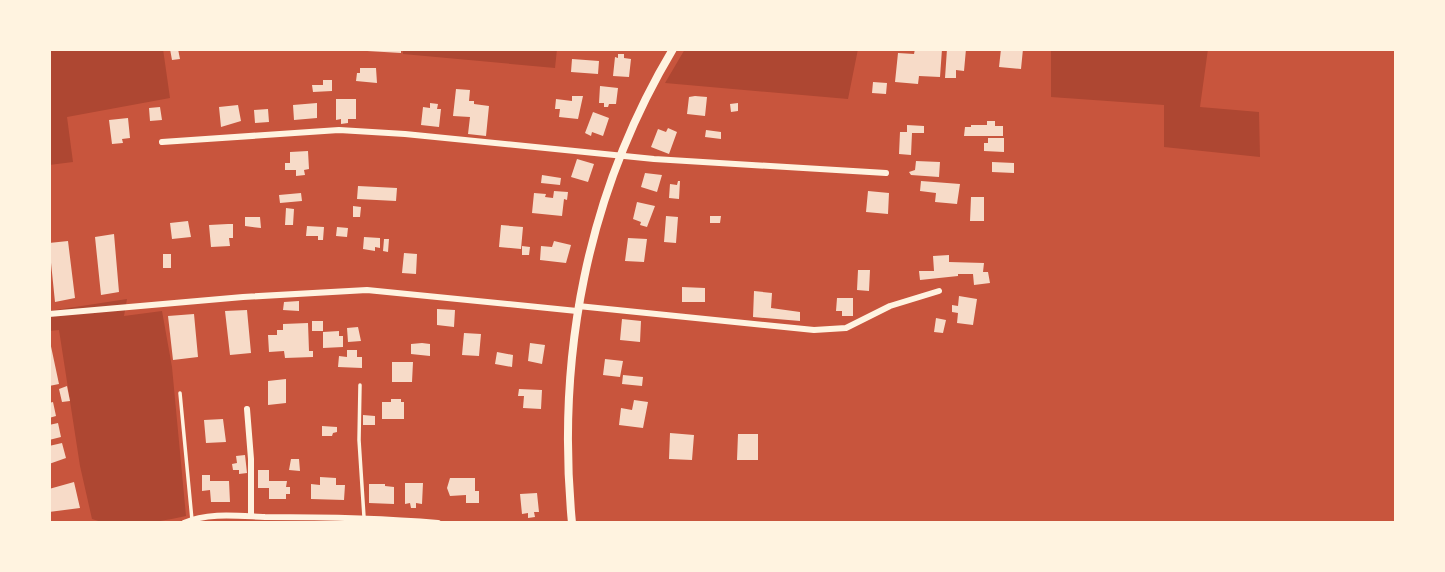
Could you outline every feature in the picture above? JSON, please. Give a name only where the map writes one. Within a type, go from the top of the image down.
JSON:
[{"type":"street","points":[[572,523],[567,438],[577,308],[591,243],[620,155],[651,86],[673,49]]},
{"type":"street","points":[[162,142],[339,130],[405,134],[576,153],[886,173]]},
{"type":"street","points":[[49,314],[243,297],[368,290],[814,330],[846,328],[890,306],[939,290]]},
{"type":"street","points":[[247,409],[251,459],[251,516]]},
{"type":"street","points":[[184,523],[192,520],[251,516],[438,523]]},
{"type":"lane","points":[[360,385],[359,440],[369,519]]},
{"type":"lane","points":[[180,393],[192,520]]},
{"type":"shaded area","points":[[49,49],[163,49],[170,98],[67,117],[73,162],[49,165]]},
{"type":"shaded area","points":[[403,49],[557,49],[555,68],[403,54]]},
{"type":"shaded area","points":[[685,49],[858,49],[848,99],[665,83]]},
{"type":"shaded area","points":[[1051,49],[1208,49],[1200,107],[1259,112],[1260,157],[1164,147],[1164,105],[1051,97]]},
{"type":"shaded area","points":[[127,299],[124,316],[162,311],[172,367],[186,516],[115,524],[92,519],[80,466],[59,330],[49,331],[49,311]]},
{"type":"building","points":[[170,49],[178,49],[180,59],[172,60]]},
{"type":"building","points":[[401,49],[401,53],[367,51]]},
{"type":"building","points":[[915,49],[942,49],[940,77],[919,76],[918,84],[895,82],[898,53],[914,54]]},
{"type":"building","points":[[947,49],[966,49],[964,71],[956,70],[956,78],[945,78]]},
{"type":"building","points":[[1001,49],[1023,49],[1021,69],[999,67]]},
{"type":"building","points":[[618,54],[624,54],[624,58],[631,59],[629,77],[613,76],[615,57],[618,58]]},
{"type":"building","points":[[572,59],[599,61],[598,74],[571,72]]},
{"type":"building","points":[[360,68],[376,68],[377,83],[356,81]]},
{"type":"building","points":[[323,80],[332,80],[332,91],[313,92],[312,85],[323,85]]},
{"type":"building","points":[[873,82],[887,83],[886,94],[872,93]]},
{"type":"building","points":[[600,86],[618,88],[616,104],[604,107],[604,103],[599,103]]},
{"type":"building","points":[[456,89],[470,90],[469,101],[489,106],[486,136],[468,134],[470,117],[453,116]]},
{"type":"building","points":[[572,96],[583,96],[578,119],[559,117],[560,109],[555,109],[556,99],[572,101]]},
{"type":"building","points":[[689,97],[707,97],[705,116],[687,114]]},
{"type":"building","points":[[336,99],[356,99],[356,119],[348,119],[348,123],[341,124],[341,119],[336,120]]},
{"type":"building","points":[[317,103],[317,118],[294,120],[293,105]]},
{"type":"building","points":[[430,103],[438,104],[437,109],[441,109],[439,127],[421,125],[423,107],[430,108]]},
{"type":"building","points":[[738,103],[738,111],[731,112],[730,104]]},
{"type":"building","points":[[238,105],[241,121],[221,127],[219,107]]},
{"type":"building","points":[[160,107],[162,120],[150,121],[149,108]]},
{"type":"building","points":[[268,109],[269,122],[255,123],[254,110]]},
{"type":"building","points":[[593,112],[609,118],[603,136],[592,132],[591,136],[585,133]]},
{"type":"building","points":[[128,118],[130,138],[122,139],[123,143],[112,144],[109,120]]},
{"type":"building","points":[[987,121],[995,121],[995,126],[1003,126],[1003,136],[964,136],[965,127],[987,125]]},
{"type":"building","points":[[907,125],[924,126],[924,133],[912,133],[911,155],[899,154],[900,132],[907,132]]},
{"type":"building","points":[[668,128],[677,132],[669,154],[651,147],[658,129],[666,132]]},
{"type":"building","points":[[706,130],[721,132],[721,139],[705,137]]},
{"type":"building","points":[[988,138],[1004,138],[1004,152],[984,151],[984,143],[988,143]]},
{"type":"building","points":[[308,151],[309,169],[304,170],[305,175],[296,176],[296,170],[285,170],[285,163],[290,163],[290,152]]},
{"type":"building","points":[[577,159],[594,164],[588,182],[571,177]]},
{"type":"building","points":[[916,161],[940,162],[939,177],[911,175],[909,172],[915,170]]},
{"type":"building","points":[[992,162],[1014,163],[1014,173],[992,172]]},
{"type":"building","points":[[645,173],[662,175],[657,192],[641,187]]},
{"type":"building","points":[[542,175],[561,178],[560,185],[541,183]]},
{"type":"building","points":[[678,181],[679,199],[669,198],[670,184],[677,185]]},
{"type":"building","points":[[921,181],[960,184],[957,204],[935,202],[936,193],[920,191]]},
{"type":"building","points":[[358,186],[397,188],[396,201],[357,199]]},
{"type":"building","points":[[554,191],[568,192],[567,200],[564,199],[562,216],[532,213],[534,193],[553,198]]},
{"type":"building","points":[[868,191],[889,193],[888,214],[866,212]]},
{"type":"building","points":[[301,193],[302,201],[280,203],[279,195]]},
{"type":"building","points":[[971,197],[984,197],[984,221],[970,221]]},
{"type":"building","points":[[637,202],[655,206],[647,227],[633,219]]},
{"type":"building","points":[[353,206],[361,207],[360,217],[353,217]]},
{"type":"building","points":[[286,208],[294,209],[293,225],[285,225]]},
{"type":"building","points":[[666,216],[678,217],[676,243],[664,242]]},
{"type":"building","points":[[710,216],[721,216],[720,223],[710,223]]},
{"type":"building","points":[[245,217],[260,217],[261,228],[245,226]]},
{"type":"building","points":[[188,221],[191,237],[172,239],[170,223]]},
{"type":"building","points":[[233,224],[230,246],[211,247],[209,225]]},
{"type":"building","points":[[501,225],[523,227],[521,249],[499,247]]},
{"type":"building","points":[[307,226],[324,227],[323,240],[318,240],[318,236],[306,236]]},
{"type":"building","points":[[337,227],[348,228],[347,237],[336,236]]},
{"type":"building","points":[[114,234],[119,292],[101,295],[95,237]]},
{"type":"building","points":[[364,237],[380,238],[380,248],[375,247],[375,251],[363,249]]},
{"type":"building","points":[[628,238],[647,239],[644,262],[625,261]]},
{"type":"building","points":[[384,239],[389,239],[388,252],[383,251]]},
{"type":"building","points":[[68,241],[75,298],[55,302],[49,243]]},
{"type":"building","points":[[554,241],[571,245],[566,263],[540,260],[541,246],[552,247]]},
{"type":"building","points":[[522,246],[530,247],[529,255],[522,255]]},
{"type":"building","points":[[404,253],[417,254],[416,274],[402,273]]},
{"type":"building","points":[[163,254],[171,254],[171,268],[163,268]]},
{"type":"building","points":[[949,255],[949,262],[984,263],[983,272],[988,272],[990,283],[974,285],[973,274],[920,280],[919,271],[934,271],[933,256]]},
{"type":"building","points":[[858,270],[870,270],[869,291],[857,290]]},
{"type":"building","points":[[682,287],[705,288],[705,302],[682,302]]},
{"type":"building","points":[[754,291],[772,293],[771,308],[800,312],[800,321],[753,317]]},
{"type":"building","points":[[959,296],[977,299],[973,325],[957,323],[958,313],[952,312],[952,305],[958,306]]},
{"type":"building","points":[[837,298],[853,298],[853,316],[842,316],[842,311],[836,311]]},
{"type":"building","points":[[299,301],[299,311],[283,310],[284,302]]},
{"type":"building","points":[[437,309],[455,310],[454,327],[437,325]]},
{"type":"building","points":[[247,310],[251,353],[230,355],[225,311]]},
{"type":"building","points":[[194,314],[198,357],[173,360],[168,316]]},
{"type":"building","points":[[936,318],[946,320],[943,333],[934,332]]},
{"type":"building","points":[[622,319],[641,321],[640,342],[620,340]]},
{"type":"building","points":[[312,321],[323,321],[323,331],[312,331]]},
{"type":"building","points":[[308,323],[309,351],[313,351],[313,357],[285,358],[284,351],[269,352],[268,335],[277,335],[277,330],[283,330],[283,324]]},
{"type":"building","points":[[358,327],[361,341],[348,342],[347,328]]},
{"type":"building","points":[[339,331],[339,336],[343,336],[343,347],[323,348],[323,332]]},
{"type":"building","points":[[464,333],[481,334],[479,356],[462,355]]},
{"type":"building","points":[[49,337],[59,384],[49,386]]},
{"type":"building","points":[[530,343],[545,345],[542,364],[528,361]]},
{"type":"building","points":[[411,344],[430,344],[430,356],[411,354]]},
{"type":"building","points":[[347,350],[357,350],[357,357],[362,357],[362,368],[338,367],[339,356],[347,357]]},
{"type":"building","points":[[497,352],[513,355],[512,367],[495,364]]},
{"type":"building","points":[[605,359],[623,361],[620,377],[603,375]]},
{"type":"building","points":[[392,362],[413,362],[412,382],[392,382]]},
{"type":"building","points":[[623,375],[643,377],[642,386],[622,384]]},
{"type":"building","points":[[286,379],[286,403],[268,405],[268,381]]},
{"type":"building","points":[[67,386],[70,401],[62,402],[59,389]]},
{"type":"building","points":[[519,389],[542,390],[541,409],[523,408],[524,396],[518,396]]},
{"type":"building","points":[[391,399],[401,399],[401,402],[404,402],[404,419],[382,419],[382,402],[391,402]]},
{"type":"building","points":[[634,400],[648,402],[643,428],[619,425],[621,408],[632,410]]},
{"type":"building","points":[[53,402],[56,416],[49,418],[49,403]]},
{"type":"building","points":[[363,415],[375,416],[375,425],[363,425]]},
{"type":"building","points":[[223,419],[226,442],[206,443],[204,420]]},
{"type":"building","points":[[58,423],[61,437],[49,440],[49,425]]},
{"type":"building","points":[[322,426],[337,427],[337,432],[332,436],[322,436]]},
{"type":"building","points":[[670,433],[694,435],[692,460],[669,459]]},
{"type":"building","points":[[738,434],[758,434],[758,460],[737,460]]},
{"type":"building","points":[[62,443],[66,458],[49,464],[49,446]]},
{"type":"building","points":[[245,455],[247,473],[239,474],[239,470],[233,470],[232,464],[237,463],[236,456]]},
{"type":"building","points":[[291,459],[299,459],[300,471],[289,470]]},
{"type":"building","points":[[258,470],[269,470],[269,481],[287,481],[286,487],[290,487],[290,494],[286,494],[286,499],[269,499],[269,488],[258,488]]},
{"type":"building","points":[[202,475],[210,475],[210,481],[229,481],[230,502],[211,502],[210,490],[202,491]]},
{"type":"building","points":[[320,477],[336,478],[336,485],[345,485],[344,500],[311,499],[311,484],[320,485]]},
{"type":"building","points":[[450,478],[475,478],[479,503],[466,503],[466,495],[450,496],[447,488]]},
{"type":"building","points":[[74,482],[80,508],[49,512],[49,489]]},
{"type":"building","points":[[405,483],[423,483],[422,504],[416,503],[416,508],[411,508],[410,503],[405,504]]},
{"type":"building","points":[[369,484],[394,487],[394,504],[369,503]]},
{"type":"building","points":[[537,493],[539,512],[534,512],[535,517],[528,518],[528,513],[522,514],[520,494]]}]
